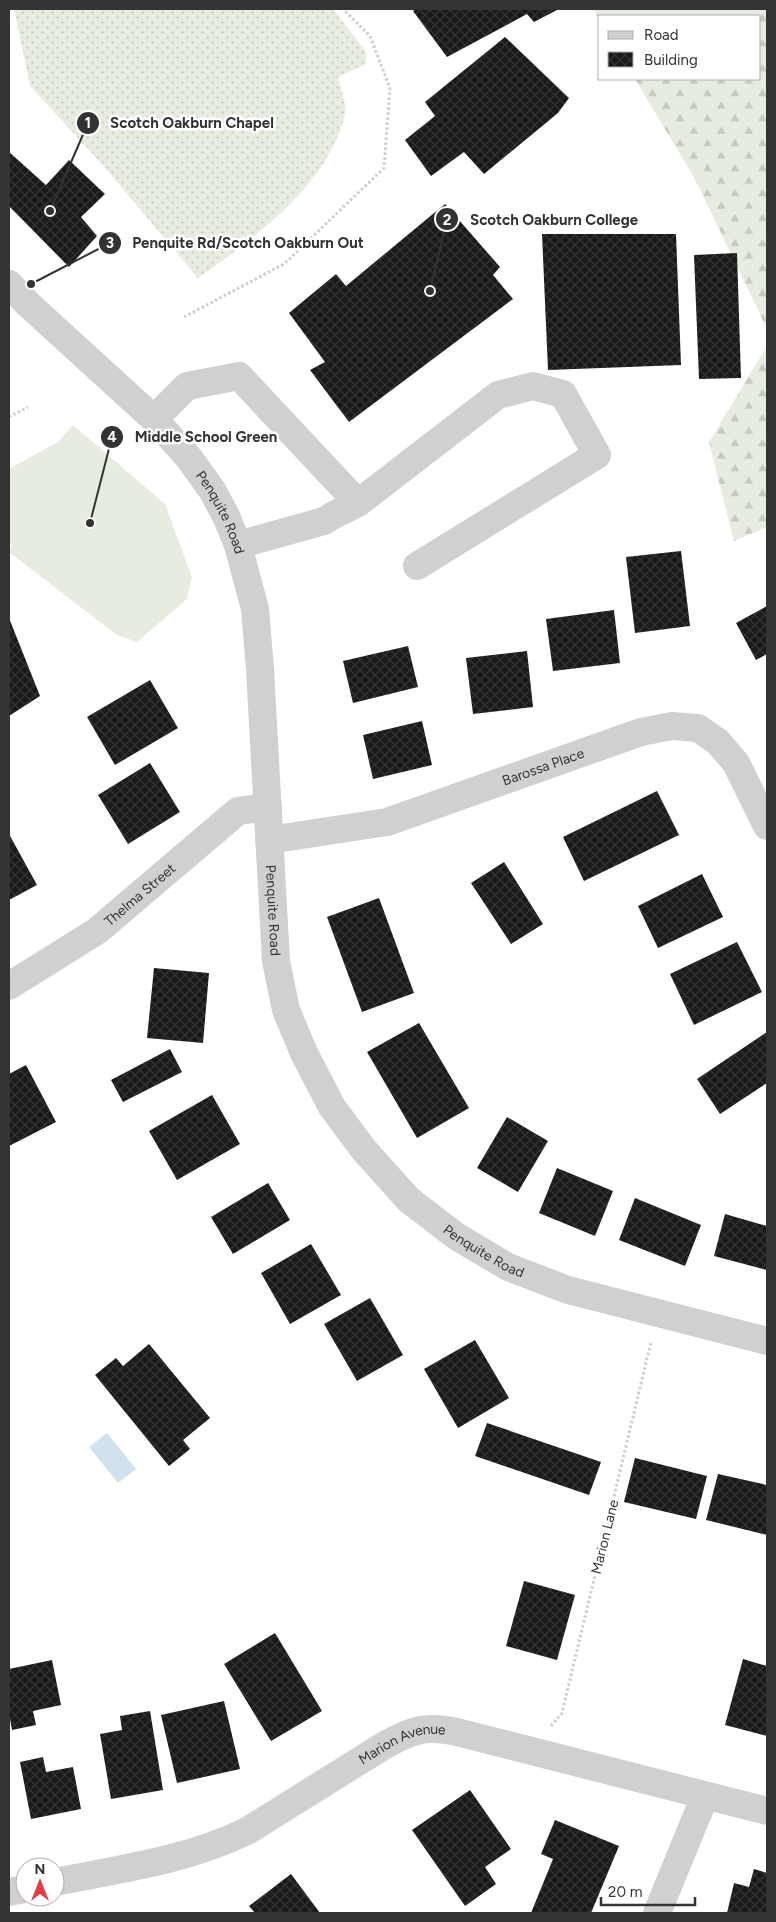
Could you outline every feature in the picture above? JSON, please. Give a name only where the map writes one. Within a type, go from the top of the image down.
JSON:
[{"type":"street","name":"Penquite Road","points":[[9,284],[29,305],[154,419],[189,458],[212,490],[226,516],[238,545],[254,609],[268,808],[276,961],[286,1010],[304,1053],[332,1107],[364,1150],[409,1200],[456,1236],[508,1267],[568,1290],[767,1341]]},
{"type":"street","points":[[154,419],[187,386],[239,376],[358,503]]},
{"type":"street","points":[[238,545],[324,522],[358,503],[498,395],[533,386],[563,394],[597,455],[417,566]]},
{"type":"street","name":"Barossa Place","points":[[270,840],[387,822],[641,732],[672,726],[698,728],[718,742],[736,763],[767,826]]},
{"type":"street","name":"Thelma Street","points":[[9,986],[97,931],[238,811],[268,808]]},
{"type":"street","name":"Marion Avenue","points":[[65,1880],[186,1854],[226,1842],[248,1831],[406,1733],[426,1728],[438,1728],[532,1750],[767,1811]]},
{"type":"street","points":[[657,1913],[705,1796]]},
{"type":"path","points":[[184,317],[284,264],[384,168],[390,88],[370,36],[344,9]]},
{"type":"path","points":[[9,417],[28,407]]},
{"type":"path","name":"Marion Lane","points":[[532,1750],[562,1713],[658,1314]]},
{"type":"green space","points":[[14,9],[333,9],[366,52],[366,64],[338,77],[345,114],[336,140],[323,164],[306,187],[265,228],[198,278],[101,163],[30,86]]},
{"type":"green space","points":[[593,9],[767,9],[767,329],[695,179],[636,80],[761,80],[761,15],[598,15],[598,18]]},
{"type":"green space","points":[[767,346],[767,527],[734,541],[709,442]]},
{"type":"green space","points":[[73,425],[165,504],[192,577],[187,599],[137,642],[117,635],[9,552],[12,546],[9,542],[9,469],[58,442]]},
{"type":"water","points":[[107,1433],[136,1469],[118,1483],[89,1447]]},
{"type":"building","points":[[416,9],[559,9],[534,22],[527,14],[447,57],[413,11]]},
{"type":"building","points":[[505,37],[569,98],[558,113],[484,174],[464,152],[431,176],[405,140],[435,116],[425,102]]},
{"type":"building","points":[[9,152],[46,185],[69,160],[105,194],[81,217],[97,236],[69,267],[9,206]]},
{"type":"building","points":[[445,204],[500,267],[493,275],[513,299],[349,422],[310,370],[325,362],[289,313],[336,274],[346,286]]},
{"type":"building","points":[[542,234],[676,234],[681,365],[548,370]]},
{"type":"building","points":[[737,253],[741,378],[699,379],[694,255]]},
{"type":"building","points":[[681,551],[690,626],[635,633],[626,557]]},
{"type":"building","points":[[767,606],[767,654],[756,660],[736,623]]},
{"type":"building","points":[[614,610],[620,663],[553,671],[546,619]]},
{"type":"building","points":[[9,618],[40,696],[9,716]]},
{"type":"building","points":[[408,646],[418,687],[353,703],[343,661]]},
{"type":"building","points":[[527,651],[533,707],[473,714],[466,658]]},
{"type":"building","points":[[150,680],[178,728],[115,765],[87,717]]},
{"type":"building","points":[[422,721],[432,765],[373,779],[363,735]]},
{"type":"building","points":[[150,763],[180,812],[128,844],[98,795]]},
{"type":"building","points":[[657,791],[679,835],[584,881],[563,837]]},
{"type":"building","points":[[9,834],[37,885],[9,900]]},
{"type":"building","points":[[504,862],[543,924],[511,944],[471,883]]},
{"type":"building","points":[[702,874],[723,917],[658,948],[638,906]]},
{"type":"building","points":[[379,898],[414,993],[362,1012],[327,917]]},
{"type":"building","points":[[737,942],[762,992],[694,1025],[670,974]]},
{"type":"building","points":[[154,968],[209,973],[203,1043],[147,1038]]},
{"type":"building","points":[[419,1023],[469,1108],[417,1138],[367,1052]]},
{"type":"building","points":[[767,1032],[767,1083],[720,1114],[697,1079]]},
{"type":"building","points":[[170,1049],[182,1072],[123,1102],[111,1080]]},
{"type":"building","points":[[26,1065],[56,1122],[9,1146],[9,1074]]},
{"type":"building","points":[[212,1095],[240,1144],[177,1180],[149,1131]]},
{"type":"building","points":[[507,1117],[548,1141],[518,1192],[477,1168]]},
{"type":"building","points":[[557,1168],[613,1191],[595,1236],[539,1213]]},
{"type":"building","points":[[268,1183],[290,1220],[233,1254],[211,1217]]},
{"type":"building","points":[[635,1198],[701,1225],[685,1266],[619,1240]]},
{"type":"building","points":[[725,1214],[767,1226],[767,1270],[714,1256]]},
{"type":"building","points":[[311,1244],[341,1295],[290,1324],[261,1273]]},
{"type":"building","points":[[370,1298],[403,1355],[357,1381],[324,1324]]},
{"type":"building","points":[[475,1340],[509,1398],[458,1428],[424,1369]]},
{"type":"building","points":[[149,1344],[210,1418],[183,1440],[190,1449],[169,1466],[95,1375],[116,1358],[123,1366]]},
{"type":"building","points":[[487,1423],[601,1462],[589,1495],[475,1456]]},
{"type":"building","points":[[635,1458],[707,1476],[696,1519],[624,1502]]},
{"type":"building","points":[[718,1474],[767,1485],[767,1535],[706,1520]]},
{"type":"building","points":[[524,1581],[575,1595],[557,1660],[506,1646]]},
{"type":"building","points":[[275,1633],[322,1711],[271,1741],[224,1664]]},
{"type":"building","points":[[743,1659],[767,1666],[767,1736],[725,1725]]},
{"type":"building","points":[[52,1660],[61,1705],[33,1711],[36,1725],[12,1730],[9,1714],[9,1669]]},
{"type":"building","points":[[224,1701],[240,1769],[177,1783],[161,1715]]},
{"type":"building","points":[[150,1711],[163,1790],[111,1799],[100,1734],[122,1730],[120,1716]]},
{"type":"building","points":[[43,1757],[46,1772],[73,1767],[81,1809],[31,1819],[20,1762]]},
{"type":"building","points":[[470,1790],[511,1849],[485,1867],[496,1884],[465,1906],[412,1830]]},
{"type":"building","points":[[555,1820],[619,1846],[591,1913],[531,1913],[553,1859],[541,1854]]},
{"type":"building","points":[[754,1869],[767,1873],[767,1913],[727,1913],[734,1883],[749,1887]]},
{"type":"building","points":[[291,1874],[320,1913],[255,1913],[249,1906]]},
{"type":"place","name":"Scotch Oakburn Chapel","points":[[50,211]]},
{"type":"place","name":"Penquite Rd/Scotch Oakburn Out","points":[[31,284]]},
{"type":"place","name":"Scotch Oakburn College","points":[[430,291]]},
{"type":"place","name":"Middle School Green","points":[[90,523]]}]
